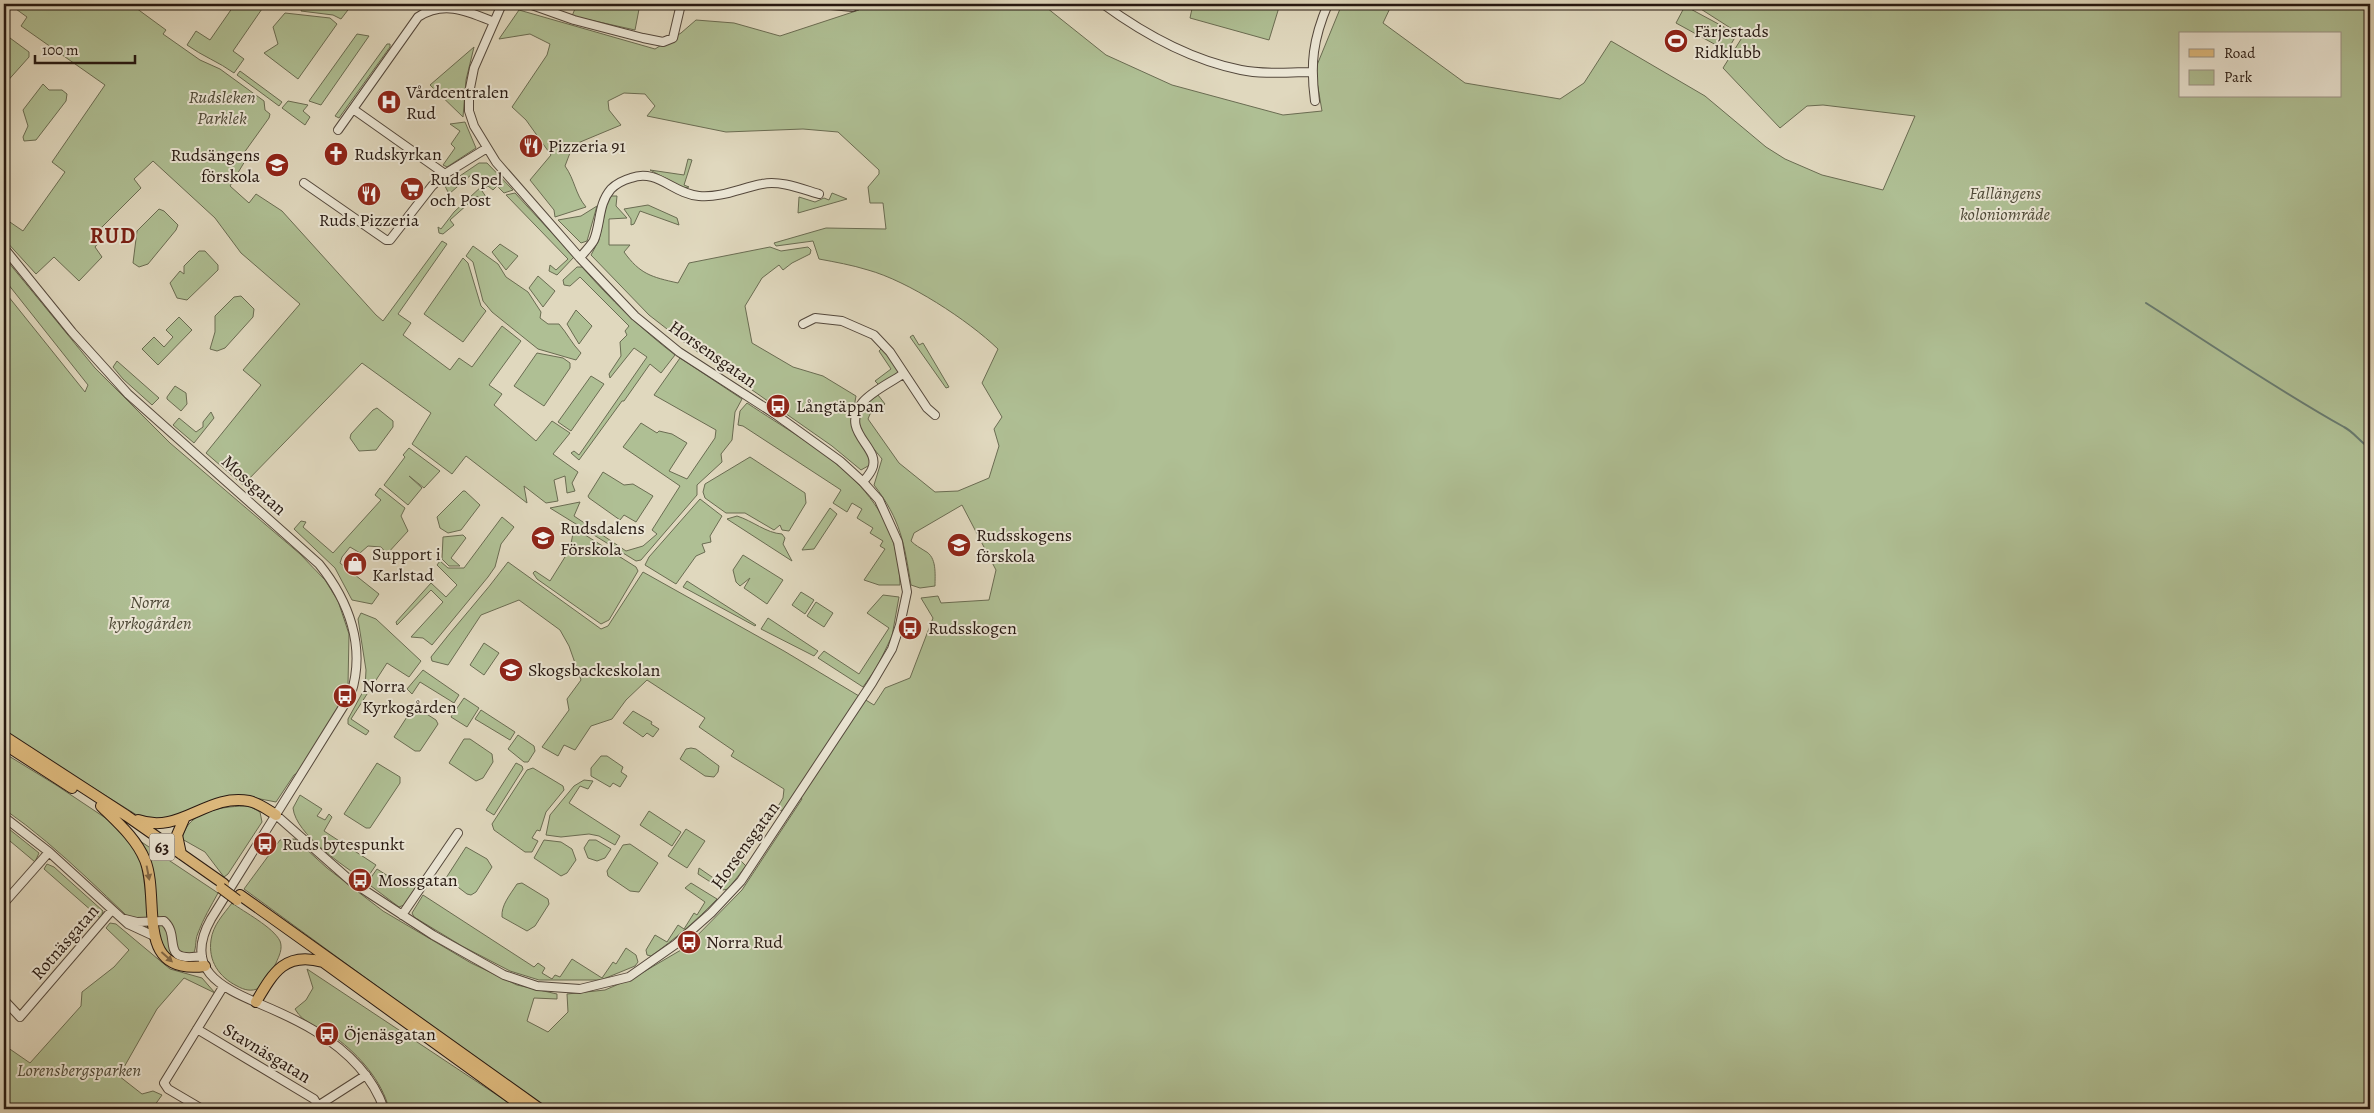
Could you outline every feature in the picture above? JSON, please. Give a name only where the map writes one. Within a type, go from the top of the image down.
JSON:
[{"type":"main road","name":"63","points":[[4,736],[127,816],[181,854],[323,962],[526,1109]]},
{"type":"main road","name":"63","points":[[4,744],[223,886]]},
{"type":"main road","points":[[127,816],[149,823],[162,824],[184,819],[205,808],[239,800],[255,803],[276,816]]},
{"type":"main road","points":[[101,806],[134,840],[145,860],[150,886],[154,936],[158,948],[172,962],[186,967],[204,961]]},
{"type":"main road","points":[[181,854],[178,835],[184,819]]},
{"type":"main road","name":"63","points":[[238,897],[540,1109]]},
{"type":"main road","points":[[256,1002],[281,967],[290,961],[302,958],[323,962]]},
{"type":"street","points":[[338,130],[418,16],[425,11],[438,5],[447,4],[494,22]]},
{"type":"street","name":"Horsensgatan","points":[[276,816],[352,882],[468,957],[504,975],[537,986],[580,988],[629,977],[676,944],[711,913],[741,881],[872,683],[892,649],[907,592],[898,542],[879,500],[840,461],[774,414],[679,352],[635,316],[512,182],[487,148],[474,126],[470,111],[470,93],[474,68],[502,4]]},
{"type":"street","points":[[529,4],[574,20],[663,42],[673,38],[681,4]]},
{"type":"street","points":[[820,4],[853,6]]},
{"type":"street","points":[[1104,4],[1139,28],[1190,55],[1242,70],[1311,72]]},
{"type":"street","points":[[1315,101],[1311,72],[1318,28],[1328,4]]},
{"type":"street","points":[[353,109],[445,174]]},
{"type":"street","points":[[304,183],[386,240],[390,240],[423,196],[445,174],[487,148]]},
{"type":"street","points":[[580,258],[594,240],[603,203],[611,189],[623,180],[637,175],[654,176],[683,191],[700,196],[736,192],[764,184],[784,185],[818,194]]},
{"type":"street","name":"Mossgatan","points":[[4,248],[72,332],[128,394],[319,564],[333,582],[347,608],[352,624],[357,654],[355,682],[351,694],[206,928],[202,942],[204,961]]},
{"type":"street","points":[[802,324],[815,318],[842,321],[874,335],[890,352],[927,408],[935,415]]},
{"type":"street","points":[[863,482],[873,468],[873,457],[856,430],[855,416],[863,402],[903,374]]},
{"type":"street","points":[[4,817],[49,852],[120,918],[133,927],[154,936]]},
{"type":"street","points":[[402,916],[458,833]]},
{"type":"street","points":[[4,903],[49,852]]},
{"type":"street","name":"Rotnäsgatan","points":[[4,1000],[20,1017],[112,910]]},
{"type":"street","points":[[120,918],[137,922],[161,920],[167,923],[172,946],[177,954],[186,958],[204,961],[214,980],[223,987],[289,1017],[322,1036],[352,1057],[375,1087],[384,1109]]},
{"type":"street","points":[[202,1109],[164,1085],[223,987]]},
{"type":"street","name":"Stavnäsgatan","points":[[197,1029],[314,1099],[315,1108]]},
{"type":"street","points":[[315,1108],[366,1075]]},
{"type":"green space","name":"Rudsleken Parklek","points":[[9,4],[139,4],[136,8],[166,30],[163,34],[200,60],[220,69],[264,101],[265,110],[270,114],[269,118],[241,157],[245,161],[230,186],[249,203],[256,194],[282,211],[383,321],[442,241],[447,244],[398,314],[411,323],[403,335],[450,370],[459,358],[472,367],[502,326],[521,341],[489,385],[502,394],[494,405],[536,441],[552,421],[570,433],[553,454],[578,472],[572,483],[575,491],[567,493],[565,476],[554,480],[558,501],[546,503],[524,486],[527,503],[466,456],[452,474],[412,444],[431,413],[362,363],[243,485],[206,453],[261,385],[243,370],[300,304],[241,253],[215,218],[153,161],[134,179],[141,188],[98,231],[100,241],[95,247],[102,257],[79,281],[54,257],[36,274],[4,239],[4,218],[23,231],[65,172],[52,162],[105,85],[21,26],[27,17]]},
{"type":"green space","points":[[235,4],[264,6],[233,51],[244,59],[234,73],[187,45],[196,31],[210,40]]},
{"type":"green space","points":[[303,4],[348,4],[351,6],[341,19],[333,15],[301,11]]},
{"type":"green space","points":[[577,4],[640,4],[635,30],[572,16]]},
{"type":"green space","name":"Fallängens koloniområde","points":[[860,4],[1042,4],[1106,55],[1172,85],[1283,115],[1322,111],[1315,70],[1342,4],[1392,4],[1383,23],[1465,83],[1560,99],[1584,83],[1611,41],[1705,96],[1766,147],[1785,159],[1822,175],[1883,190],[1915,116],[1823,105],[1807,106],[1780,128],[1723,68],[1743,36],[1693,4],[2370,4],[2370,1109],[545,1109],[244,889],[280,840],[295,839],[327,868],[383,911],[471,963],[517,985],[557,994],[557,999],[534,998],[527,1021],[548,1032],[568,1012],[567,994],[605,990],[635,977],[686,947],[742,890],[802,799],[796,791],[782,811],[777,808],[783,798],[784,789],[731,756],[734,751],[699,727],[705,718],[647,680],[626,700],[612,719],[591,726],[575,750],[564,745],[558,756],[542,747],[569,710],[567,699],[581,680],[569,646],[560,630],[519,600],[481,615],[448,665],[432,661],[431,657],[508,562],[601,629],[608,626],[643,572],[784,651],[874,705],[885,688],[910,678],[933,618],[921,598],[938,596],[941,603],[989,600],[996,570],[962,505],[914,533],[911,541],[932,557],[935,571],[935,586],[920,588],[911,585],[903,544],[896,521],[874,485],[882,459],[862,433],[858,419],[860,412],[878,395],[885,404],[870,414],[868,419],[899,463],[935,492],[958,491],[989,478],[999,446],[994,429],[1002,417],[982,383],[998,349],[971,326],[919,292],[884,275],[862,268],[819,259],[813,241],[776,246],[774,243],[826,228],[886,229],[883,203],[870,203],[868,187],[879,174],[879,170],[838,132],[803,129],[726,132],[647,116],[655,106],[645,94],[624,93],[608,101],[609,110],[621,125],[573,145],[565,166],[579,197],[586,207],[555,217],[554,210],[530,180],[551,155],[526,120],[512,107],[547,55],[550,44],[530,34],[499,39],[519,10],[655,49],[681,33],[696,20],[734,23],[780,36],[859,10]]},
{"type":"green space","points":[[1193,4],[1280,4],[1269,40],[1190,18]]},
{"type":"green space","points":[[1685,6],[1737,34],[1727,51],[1676,23]]},
{"type":"green space","points":[[285,13],[330,18],[337,24],[298,79],[264,53],[278,44],[273,27]]},
{"type":"green space","points":[[357,34],[369,36],[321,105],[309,101]]},
{"type":"green space","points":[[7,38],[10,38],[29,52],[29,57],[4,85],[4,42]]},
{"type":"green space","points":[[387,44],[390,44],[390,47],[339,118],[335,116]]},
{"type":"green space","points":[[474,47],[466,80],[463,117],[430,85]]},
{"type":"green space","points":[[240,71],[282,102],[279,106],[237,75]]},
{"type":"green space","points":[[43,84],[49,90],[62,90],[67,94],[66,101],[36,140],[24,141],[23,137],[28,126],[23,110]]},
{"type":"green space","points":[[288,101],[308,105],[303,111],[310,117],[305,125],[282,108]]},
{"type":"green space","points":[[465,122],[476,148],[447,167],[443,165],[455,148],[451,144],[460,131],[450,124]]},
{"type":"green space","points":[[688,159],[692,160],[684,185],[689,187],[684,188],[650,170],[684,175]]},
{"type":"green space","points":[[479,163],[487,163],[513,190],[504,193],[497,186],[493,190],[488,186],[482,191],[489,201],[485,203],[477,196],[450,220],[454,225],[443,234],[439,233],[438,227],[441,229],[454,212],[483,185],[472,174],[449,194],[445,186]]},
{"type":"green space","points":[[515,193],[574,257],[557,275],[549,271],[550,265],[556,270],[568,259],[506,195]]},
{"type":"green space","points":[[832,193],[847,199],[798,213],[799,197],[815,202],[824,198],[829,200]]},
{"type":"green space","points":[[610,196],[617,196],[616,206],[627,218],[609,219],[609,245],[630,245],[624,252],[635,265],[647,274],[660,279],[678,283],[689,263],[770,247],[781,251],[808,247],[811,250],[810,254],[783,270],[779,265],[762,278],[745,306],[752,343],[793,367],[823,376],[856,396],[853,413],[875,462],[861,470],[832,446],[685,343],[649,315],[591,255],[599,240]]},
{"type":"green space","points":[[648,205],[677,218],[679,225],[640,211],[634,224],[631,225],[631,219],[624,209]]},
{"type":"green space","points":[[597,206],[587,241],[581,243],[558,220],[581,216]]},
{"type":"green space","points":[[159,209],[164,211],[178,225],[148,264],[139,267],[133,263],[137,231]]},
{"type":"green space","points":[[500,244],[518,256],[506,270],[492,252]]},
{"type":"green space","points":[[473,246],[498,264],[506,277],[528,292],[541,312],[540,318],[548,324],[559,324],[581,353],[576,360],[538,349],[492,312],[483,301],[473,262],[466,256]]},
{"type":"green space","points":[[199,251],[205,251],[218,265],[218,270],[187,300],[177,298],[170,283],[180,271],[184,274],[184,266]]},
{"type":"green space","name":"Norra kyrkogården","points":[[4,257],[95,368],[170,443],[300,554],[325,580],[338,601],[349,634],[348,685],[335,716],[301,771],[294,775],[276,802],[250,797],[156,827],[4,732],[4,291],[85,392],[88,385],[4,279]]},
{"type":"green space","points":[[463,258],[468,263],[481,306],[486,311],[463,342],[424,314]]},
{"type":"green space","points":[[577,267],[582,267],[626,313],[675,355],[661,373],[650,364],[579,460],[571,453],[574,451],[579,455],[647,357],[634,348],[610,378],[609,374],[621,356],[620,342],[627,335],[625,331],[629,326],[580,277],[570,286],[564,285],[563,280]]},
{"type":"green space","points":[[538,276],[555,291],[543,307],[529,288]]},
{"type":"green space","points":[[241,296],[254,309],[253,317],[225,348],[217,351],[210,349],[215,332],[215,316],[234,297]]},
{"type":"green space","points":[[576,310],[592,326],[579,344],[567,324]]},
{"type":"green space","points":[[179,317],[192,330],[158,365],[142,349],[154,337],[164,347],[173,337],[166,330]]},
{"type":"green space","points":[[913,335],[919,345],[923,343],[949,387],[946,388],[910,337]]},
{"type":"green space","points":[[882,348],[898,369],[898,373],[880,386],[875,381],[891,369],[879,351]]},
{"type":"green space","points":[[537,353],[563,358],[570,363],[570,368],[544,406],[514,386]]},
{"type":"green space","points":[[680,358],[742,399],[735,412],[732,440],[721,454],[722,462],[697,485],[697,495],[641,560],[636,561],[550,508],[580,502],[574,516],[626,551],[643,546],[657,534],[652,530],[680,486],[623,447],[641,423],[657,433],[659,431],[672,434],[687,443],[669,471],[687,479],[715,438],[716,430],[654,395]]},
{"type":"green space","points":[[117,361],[159,398],[152,405],[123,379],[113,367]]},
{"type":"green space","points":[[591,376],[604,384],[571,431],[558,422]]},
{"type":"green space","points":[[175,386],[186,393],[187,404],[181,411],[167,399]]},
{"type":"green space","points":[[747,403],[827,456],[870,497],[885,522],[896,551],[900,585],[879,585],[864,580],[885,549],[880,546],[883,541],[870,533],[873,528],[857,518],[862,509],[852,503],[847,512],[833,503],[841,490],[743,426],[738,425],[740,411]]},
{"type":"green space","points":[[377,408],[393,421],[393,427],[376,450],[359,451],[350,438],[351,434]]},
{"type":"green space","points":[[211,412],[214,418],[194,443],[173,425],[179,418],[196,432],[203,427],[203,422]]},
{"type":"green space","points":[[409,448],[440,471],[424,488],[409,476],[422,488],[408,505],[384,485],[405,457],[403,455]]},
{"type":"green space","points":[[750,457],[805,493],[806,503],[789,531],[782,530],[780,525],[774,530],[745,513],[726,513],[705,498],[703,492],[705,484]]},
{"type":"green space","points":[[603,472],[624,485],[633,484],[653,496],[636,522],[624,515],[620,520],[589,498],[588,496]]},
{"type":"green space","points":[[380,488],[405,508],[401,516],[408,531],[387,554],[381,547],[368,546],[360,553],[350,547],[340,563],[379,594],[372,604],[352,600],[335,568],[294,529],[301,521],[306,522],[303,527],[333,553],[381,500],[375,495]]},
{"type":"green space","points":[[463,491],[480,505],[461,530],[448,533],[440,528],[437,517]]},
{"type":"green space","points":[[700,499],[722,516],[710,536],[711,542],[702,544],[705,552],[696,556],[676,584],[645,565],[649,557]]},
{"type":"green space","points":[[830,508],[837,514],[814,549],[802,550]]},
{"type":"green space","points":[[737,516],[770,531],[782,534],[785,538],[783,544],[792,561],[727,519]]},
{"type":"green space","points":[[502,517],[514,527],[501,544],[495,567],[432,645],[423,638],[411,637],[443,602],[431,590],[397,625],[396,622],[431,583],[446,597],[457,585],[437,565],[440,561],[448,568],[464,568]]},
{"type":"green space","points":[[574,528],[636,567],[638,571],[609,620],[601,624],[537,579],[533,573],[535,571],[550,581],[570,549]]},
{"type":"green space","points":[[463,535],[466,538],[451,558],[460,566],[449,566],[442,559],[443,537]]},
{"type":"green space","points":[[743,555],[783,580],[767,604],[744,588],[750,578],[740,586],[736,582],[733,570]]},
{"type":"green space","points":[[687,581],[756,625],[683,587]]},
{"type":"green space","points":[[801,592],[814,600],[805,614],[792,605]]},
{"type":"green space","points":[[883,595],[899,597],[892,636],[877,667],[863,687],[818,658],[824,651],[859,674],[889,628],[867,613]]},
{"type":"green space","points":[[816,602],[833,613],[824,627],[807,616]]},
{"type":"green space","points":[[361,613],[376,619],[421,661],[409,677],[387,663],[351,719],[369,731],[366,735],[348,724],[348,719],[365,688],[366,670],[358,619]]},
{"type":"green space","points":[[768,618],[818,651],[814,656],[761,629]]},
{"type":"green space","points":[[484,643],[499,653],[484,675],[470,665]]},
{"type":"green space","points":[[423,670],[459,695],[454,703],[420,682],[412,694],[407,689]]},
{"type":"green space","points":[[464,698],[479,708],[467,727],[451,717]]},
{"type":"green space","points":[[414,706],[436,720],[438,724],[420,751],[415,751],[394,737]]},
{"type":"green space","points":[[481,710],[515,732],[510,740],[475,719]]},
{"type":"green space","points":[[633,711],[652,722],[651,724],[659,729],[653,737],[647,733],[643,737],[623,723]]},
{"type":"green space","points":[[518,735],[534,746],[535,751],[528,762],[524,762],[508,749]]},
{"type":"green space","points":[[464,739],[470,739],[492,754],[493,762],[483,778],[476,781],[449,763]]},
{"type":"green space","points":[[686,749],[696,749],[719,766],[718,772],[714,777],[705,776],[680,759]]},
{"type":"green space","points":[[4,753],[56,785],[218,893],[200,928],[191,958],[178,960],[166,952],[47,842],[4,809]]},
{"type":"green space","points":[[601,756],[607,756],[623,767],[621,772],[627,776],[620,787],[613,783],[610,787],[591,776],[591,768]]},
{"type":"green space","points":[[377,763],[400,777],[400,783],[370,828],[366,828],[344,814]]},
{"type":"green space","points":[[516,763],[522,766],[523,769],[494,815],[486,810]]},
{"type":"green space","points":[[533,768],[563,786],[564,790],[546,812],[540,831],[537,830],[532,838],[538,841],[532,852],[525,852],[494,830],[492,824],[527,770]]},
{"type":"green space","points":[[584,780],[593,781],[588,789],[580,786],[569,803],[620,836],[615,845],[599,836],[589,834],[561,837],[546,835],[550,815],[574,786]]},
{"type":"green space","points":[[300,795],[322,809],[317,816],[325,820],[329,814],[332,817],[324,831],[376,865],[365,881],[322,849],[302,829],[293,808]]},
{"type":"green space","points":[[249,806],[260,812],[262,822],[228,874],[224,877],[205,852],[182,839],[185,829],[199,816],[208,812],[229,807]]},
{"type":"green space","points":[[649,811],[681,832],[672,846],[640,825]]},
{"type":"green space","points":[[4,825],[39,853],[35,862],[4,836]]},
{"type":"green space","points":[[686,829],[705,841],[687,868],[668,856]]},
{"type":"green space","points":[[544,840],[561,842],[572,849],[576,860],[567,873],[561,876],[534,858]]},
{"type":"green space","points":[[589,840],[596,840],[611,849],[605,858],[597,861],[588,858],[584,848]]},
{"type":"green space","points":[[630,844],[658,863],[639,892],[630,891],[608,876],[607,871],[623,845]]},
{"type":"green space","points":[[466,847],[487,859],[492,867],[476,892],[471,895],[446,878]]},
{"type":"green space","points":[[741,861],[746,866],[728,889],[723,890],[698,874],[699,868],[722,884],[726,879],[729,880]]},
{"type":"green space","points":[[47,864],[54,867],[103,911],[101,919],[44,869]]},
{"type":"green space","points":[[377,869],[407,888],[411,883],[416,887],[404,905],[399,907],[367,883]]},
{"type":"green space","points":[[522,883],[548,899],[549,904],[535,926],[527,931],[502,917],[506,900],[517,884]]},
{"type":"green space","points":[[691,883],[717,899],[677,936],[651,956],[647,955],[646,950],[655,935],[667,942],[678,925],[684,929],[694,913],[697,915],[705,902],[685,888]]},
{"type":"green space","points":[[423,895],[534,967],[538,963],[545,968],[542,973],[552,979],[555,975],[560,977],[572,959],[602,978],[613,962],[616,964],[626,948],[636,955],[638,962],[635,966],[601,980],[539,980],[510,971],[462,946],[414,917],[412,913]]},
{"type":"green space","points":[[232,903],[265,925],[280,941],[280,952],[273,970],[264,983],[256,989],[242,989],[225,978],[216,968],[211,955],[211,940],[214,930]]},
{"type":"green space","name":"Lorensbergsparken","points":[[110,923],[116,924],[170,969],[202,978],[215,993],[184,978],[157,1009],[119,1076],[142,1094],[153,1091],[162,1095],[152,1109],[4,1109],[4,1081],[7,1078],[4,1074],[4,1045],[30,1063],[81,1006],[82,992],[114,967],[129,950],[106,928]]},
{"type":"green space","points":[[307,969],[518,1109],[389,1109],[381,1088],[353,1052],[331,1034],[303,1018],[295,1009],[306,1000],[313,988]]},
{"type":"waterway","points":[[2146,303],[2269,382],[2348,429],[2370,448]]},
{"type":"place","name":"Färjestads Ridklubb","points":[[1676,41]]},
{"type":"place","name":"Vårdcentralen Rud","points":[[389,102]]},
{"type":"place","name":"Pizzeria 91","points":[[531,146]]},
{"type":"place","name":"Rudskyrkan","points":[[336,154]]},
{"type":"place","name":"Rudsängens förskola","points":[[277,165]]},
{"type":"place","name":"Ruds Spel och Post","points":[[412,189]]},
{"type":"place","name":"Ruds Pizzeria","points":[[369,194]]},
{"type":"place","name":"Långtäppan","points":[[778,406]]},
{"type":"place","name":"Rudsdalens Förskola","points":[[543,538]]},
{"type":"place","name":"Rudsskogens förskola","points":[[959,545]]},
{"type":"place","name":"Support i Karlstad","points":[[355,564]]},
{"type":"place","name":"Rudsskogen","points":[[910,628]]},
{"type":"place","name":"Skogsbackeskolan","points":[[511,670]]},
{"type":"place","name":"Norra Kyrkogården","points":[[345,696]]},
{"type":"place","name":"Ruds bytespunkt","points":[[265,844]]},
{"type":"place","name":"Mossgatan","points":[[360,880]]},
{"type":"place","name":"Norra Rud","points":[[689,942]]},
{"type":"place","name":"Öjenäsgatan","points":[[327,1034]]},
{"type":"district","name":"RUD","points":[[113,235]]}]
